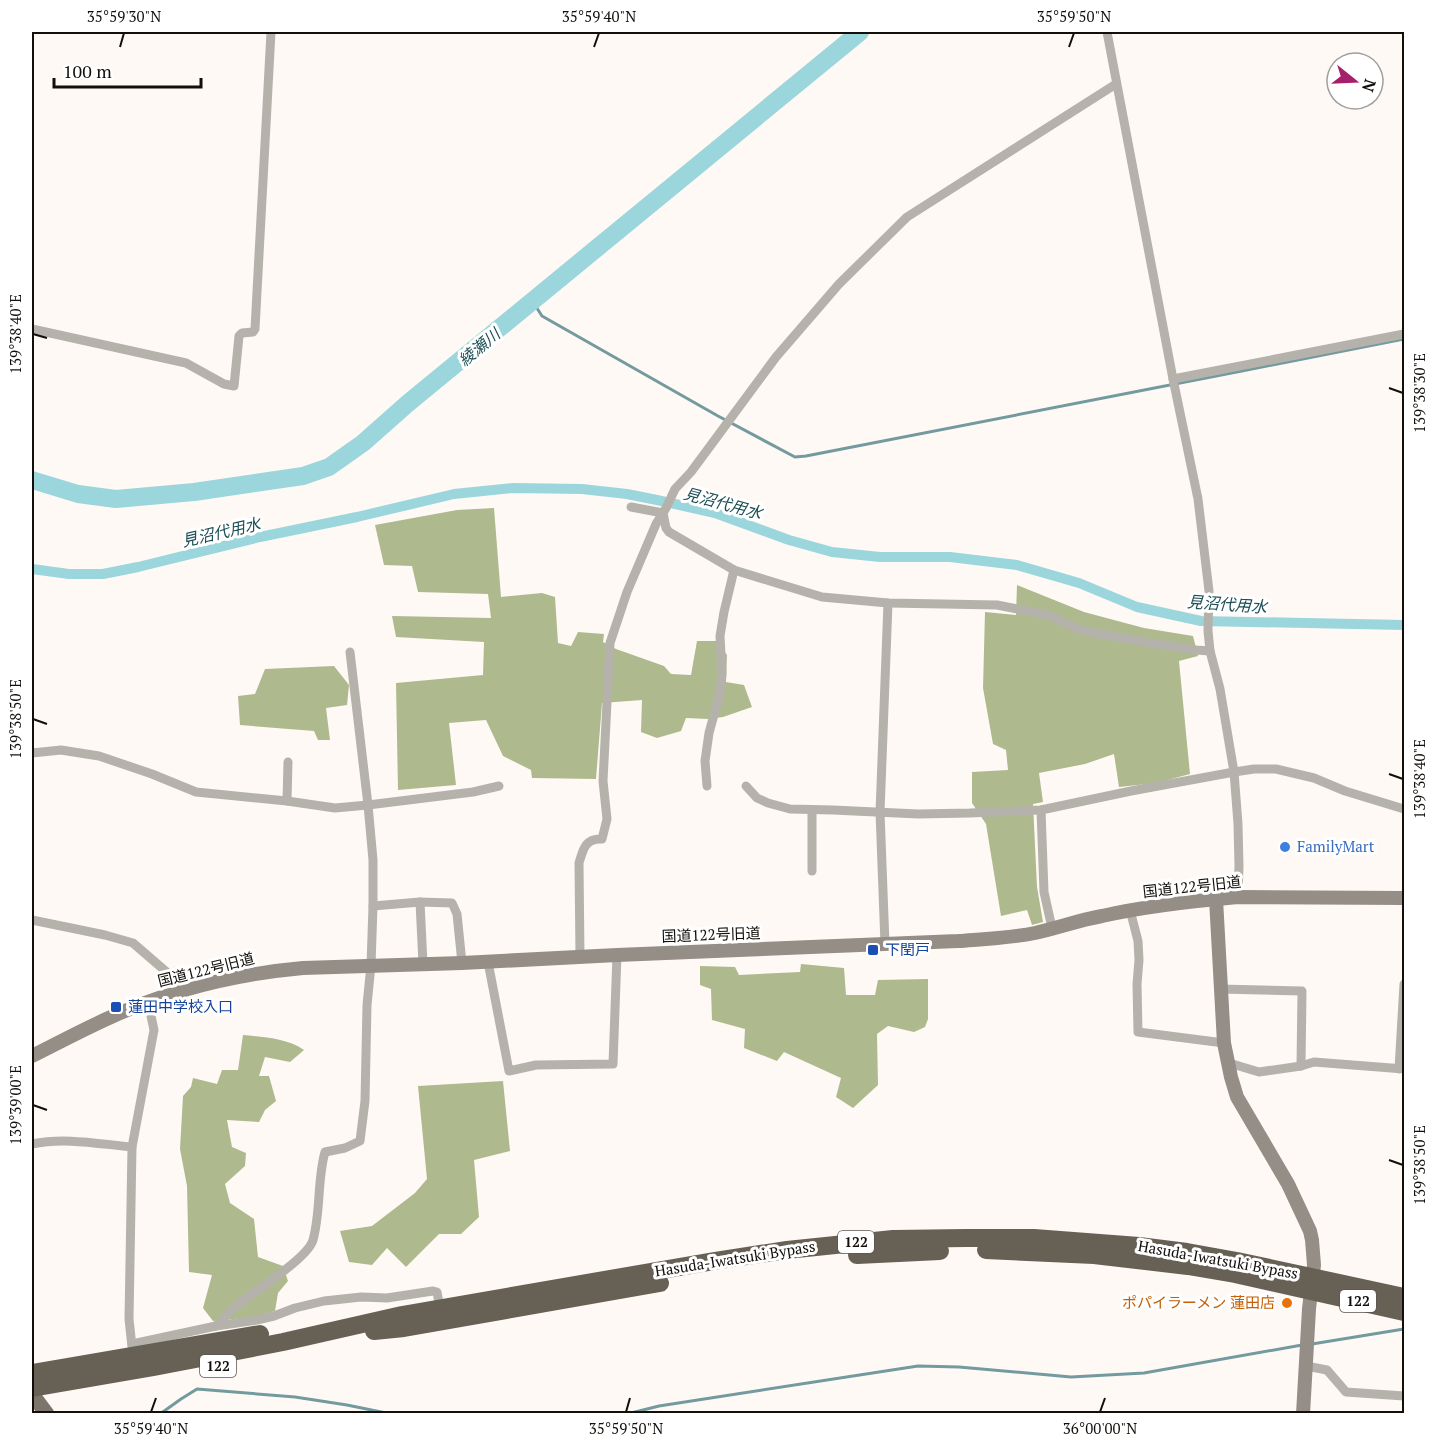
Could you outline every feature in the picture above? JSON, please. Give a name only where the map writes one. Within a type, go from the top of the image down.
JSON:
[{"type":"highway","name":"Hasuda-Iwatsuki Bypass","points":[[403,1322],[440,1308],[724,1259],[893,1239],[966,1238],[1095,1242],[1187,1252],[1312,1284],[1404,1312]]},
{"type":"highway","name":"Hasuda-Iwatsuki Bypass","points":[[35,1399],[154,1367],[283,1342],[787,1262],[894,1252],[968,1250],[1094,1255],[1404,1297]]},
{"type":"highway","name":"122","points":[[32,1373],[132,1350],[292,1329],[403,1322]]},
{"type":"highway","name":"122","points":[[35,1399],[301,1350],[403,1322]]},
{"type":"street","points":[[32,329],[186,363],[224,384],[234,386],[239,336],[242,333],[253,332],[255,329],[271,32]]},
{"type":"street","points":[[1107,32],[1198,500],[1209,591],[1210,651],[1220,689],[1234,772],[1238,824],[1238,897]]},
{"type":"street","points":[[580,957],[579,863],[583,848],[588,841],[602,839],[607,819],[603,781],[610,643],[627,592],[670,496],[691,472],[776,357],[832,292],[908,217],[1116,84]]},
{"type":"street","points":[[1173,379],[1404,334]]},
{"type":"street","points":[[631,507],[664,511]]},
{"type":"street","points":[[664,511],[666,528],[669,531],[734,570],[822,597],[888,603],[997,605],[1048,615],[1080,630],[1210,651]]},
{"type":"street","points":[[707,786],[705,761],[722,674],[720,636],[734,570]]},
{"type":"street","points":[[885,944],[880,812],[888,603]]},
{"type":"street","points":[[216,1326],[237,1304],[297,1261],[312,1242],[325,1152],[345,1148],[360,1140],[365,1101],[373,860],[350,652]]},
{"type":"street","points":[[32,753],[61,750],[79,752],[123,764],[196,792],[335,808],[473,792],[499,786]]},
{"type":"street","points":[[287,801],[288,762]]},
{"type":"street","points":[[746,786],[757,798],[790,809],[918,814],[1041,810],[1234,772],[1276,769],[1314,778],[1345,791],[1404,809]]},
{"type":"street","points":[[812,810],[812,871]]},
{"type":"street","points":[[1041,810],[1044,892],[1052,928]]},
{"type":"street","name":"国道122号旧道","points":[[32,1056],[148,1002],[228,978],[261,972],[303,968],[938,942],[1006,937],[1130,910],[1216,899],[1238,897],[1404,898]]},
{"type":"street","points":[[1216,899],[1224,1043],[1237,1097],[1288,1184],[1310,1231],[1314,1251],[1303,1413]]},
{"type":"street","points":[[373,906],[420,902],[452,903],[457,914],[462,963]]},
{"type":"street","points":[[420,902],[423,964]]},
{"type":"street","points":[[1130,910],[1139,951],[1138,1032],[1224,1043]]},
{"type":"street","points":[[32,920],[133,942],[177,981],[182,992]]},
{"type":"street","points":[[488,962],[509,1071],[536,1065],[613,1064],[618,955]]},
{"type":"street","points":[[1229,1063],[1259,1072],[1314,1062],[1402,1069],[1404,984]]},
{"type":"street","points":[[1220,989],[1302,991],[1301,1066]]},
{"type":"street","points":[[148,1002],[154,1030],[132,1148],[129,1319],[132,1350],[216,1326],[257,1320],[324,1301],[361,1297],[387,1298],[433,1291],[437,1292],[440,1308]]},
{"type":"street","points":[[32,1144],[52,1140],[132,1148]]},
{"type":"street","points":[[1306,1370],[1327,1370],[1346,1392],[1404,1396]]},
{"type":"green space","points":[[494,508],[501,597],[542,593],[555,597],[558,643],[571,646],[578,632],[604,634],[603,642],[616,649],[664,666],[671,674],[691,675],[697,641],[716,641],[727,655],[726,682],[744,685],[752,707],[723,717],[686,718],[681,731],[657,738],[641,732],[642,700],[602,703],[596,779],[532,778],[531,770],[503,756],[486,720],[449,723],[456,785],[398,790],[396,683],[483,675],[484,642],[396,637],[392,616],[491,618],[488,594],[418,592],[412,566],[384,565],[375,525],[457,510]]},
{"type":"green space","points":[[1017,585],[1084,612],[1144,628],[1193,636],[1198,656],[1179,661],[1190,774],[1156,783],[1119,787],[1114,754],[1085,764],[1039,773],[1043,802],[1033,804],[1037,887],[1043,922],[1032,925],[1027,910],[1001,916],[986,824],[972,803],[972,772],[1008,770],[1006,750],[993,744],[983,688],[985,612],[1016,615]]},
{"type":"green space","points":[[334,666],[349,685],[347,705],[326,708],[330,740],[318,740],[314,731],[240,725],[238,696],[255,694],[265,669]]},
{"type":"green space","points":[[801,964],[844,968],[846,995],[875,995],[878,980],[928,979],[928,1019],[925,1027],[914,1032],[888,1026],[877,1034],[878,1085],[853,1108],[836,1097],[841,1078],[784,1052],[777,1061],[744,1048],[745,1029],[712,1020],[711,989],[700,985],[700,966],[735,967],[739,975],[800,972]]},
{"type":"green space","points":[[243,1035],[267,1037],[304,1050],[290,1062],[265,1057],[259,1076],[269,1076],[276,1101],[265,1110],[259,1122],[227,1120],[232,1147],[246,1153],[245,1166],[225,1184],[230,1203],[254,1219],[258,1257],[283,1266],[288,1281],[278,1293],[275,1311],[254,1317],[213,1321],[203,1308],[212,1275],[189,1272],[187,1186],[180,1149],[183,1096],[191,1087],[193,1078],[217,1084],[222,1070],[238,1070]]},
{"type":"green space","points":[[503,1081],[510,1151],[474,1160],[479,1217],[461,1234],[439,1234],[406,1267],[387,1248],[372,1265],[349,1262],[340,1231],[372,1226],[415,1193],[427,1179],[418,1086]]},
{"type":"waterway","name":"綾瀬川","points":[[32,480],[78,494],[116,499],[194,492],[303,476],[329,467],[363,443],[407,404],[860,32]]},
{"type":"waterway","points":[[533,302],[542,316],[795,457],[1404,339]]},
{"type":"waterway","name":"見沼代用水","points":[[32,569],[69,574],[103,574],[454,494],[513,488],[582,489],[627,494],[715,513],[789,540],[832,552],[880,557],[950,557],[1017,565],[1079,583],[1137,607],[1201,621],[1404,625]]},
{"type":"waterway","points":[[1312,1344],[1404,1329]]},
{"type":"waterway","points":[[627,1414],[659,1406],[918,1366],[959,1367],[1071,1377],[1144,1373],[1302,1345]]},
{"type":"waterway","points":[[160,1414],[197,1389],[295,1397],[391,1414]]},
{"type":"place","name":"FamilyMart","points":[[1285,847]]},
{"type":"place","name":"下閏戸","points":[[873,950]]},
{"type":"place","name":"蓮田中学校入口","points":[[116,1007]]},
{"type":"place","name":"ポパイラーメン 蓮田店","points":[[1287,1303]]}]
